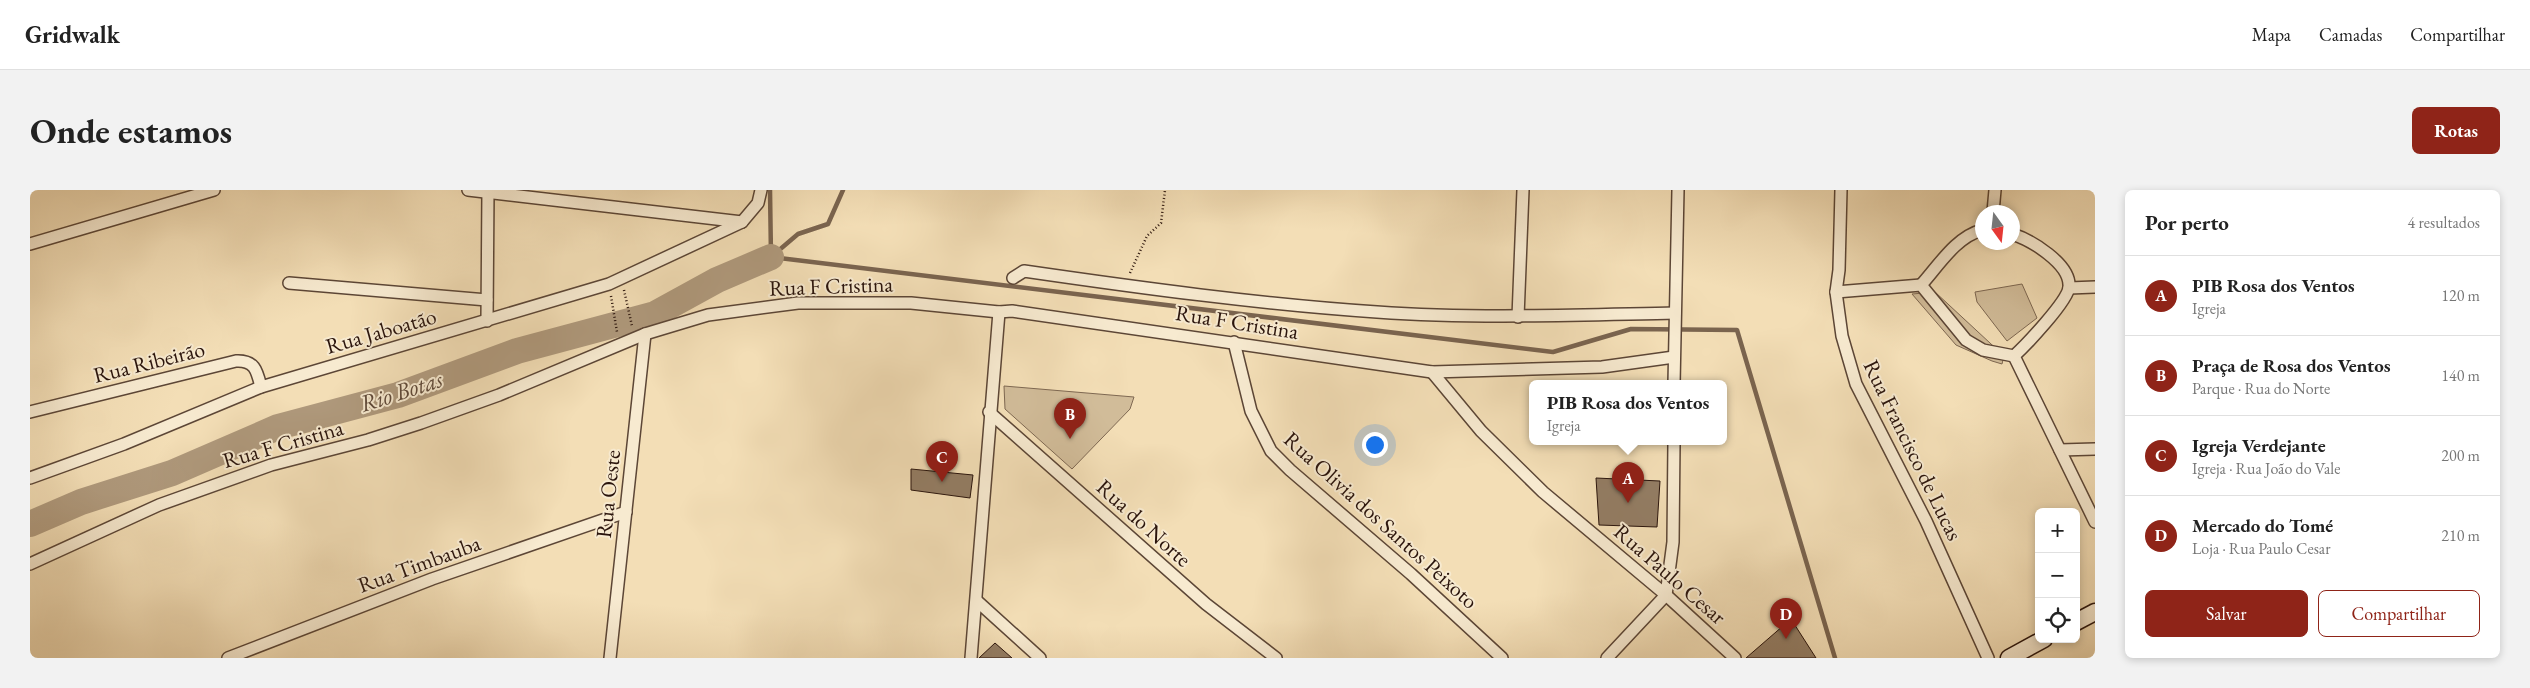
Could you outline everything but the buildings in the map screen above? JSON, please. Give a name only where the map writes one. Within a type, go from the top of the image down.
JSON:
[{"type":"main road","points":[[2080,620],[2095,612]]},
{"type":"main road","points":[[2010,658],[2037,643]]},
{"type":"street","points":[[30,244],[214,190]]},
{"type":"street","points":[[468,190],[742,222],[758,203],[761,190]]},
{"type":"street","points":[[1518,317],[1523,190]]},
{"type":"street","points":[[1674,380],[1678,190]]},
{"type":"street","name":"Rua Francisco de Lucas","points":[[1841,190],[1839,270],[1836,292],[1842,336],[1856,384],[1926,521],[1988,658]]},
{"type":"street","points":[[1994,205],[1996,190]]},
{"type":"street","points":[[487,321],[488,191]]},
{"type":"street","name":"Rua Jaboatão","points":[[30,478],[124,444],[261,387],[609,284],[742,222]]},
{"type":"street","points":[[1836,292],[1920,285],[1958,242],[1975,233]]},
{"type":"street","points":[[2014,356],[2029,343],[2058,306],[2069,288],[2068,276],[2048,254],[2020,237]]},
{"type":"street","name":"Rua F Cristina","points":[[1013,278],[1024,271],[1124,285],[1377,312],[1518,317],[1675,317]]},
{"type":"street","points":[[289,283],[487,300]]},
{"type":"street","points":[[1920,285],[1966,340],[1983,350],[2014,356]]},
{"type":"street","points":[[2069,288],[2095,287]]},
{"type":"street","name":"Rua F Cristina","points":[[30,564],[159,505],[271,465],[368,440],[499,395],[619,346],[639,334],[708,315],[798,303],[911,304],[999,312],[1021,312],[1432,372],[1592,368],[1674,353]]},
{"type":"street","points":[[970,658],[977,601],[989,412],[999,312]]},
{"type":"street","name":"Rua Oeste","points":[[610,658],[626,512],[639,334]]},
{"type":"street","name":"Rua Olivia dos Santos Peixoto","points":[[1234,342],[1251,411],[1259,431],[1271,451],[1290,470],[1411,574],[1502,658]]},
{"type":"street","points":[[2014,356],[2095,522]]},
{"type":"street","name":"Rua Ribeirão","points":[[30,412],[236,361],[250,362],[255,366],[261,387]]},
{"type":"street","name":"Rua Paulo Cesar","points":[[1432,372],[1481,431],[1543,492],[1666,595],[1735,658]]},
{"type":"street","name":"Rua do Norte","points":[[989,412],[1206,604],[1276,658]]},
{"type":"street","points":[[1606,658],[1666,595],[1673,542],[1674,445]]},
{"type":"street","points":[[2060,450],[2095,449]]},
{"type":"street","name":"Rua Timbauba","points":[[228,658],[432,579],[626,512]]},
{"type":"street","points":[[977,601],[1040,658]]},
{"type":"path","points":[[1124,285],[1147,236],[1161,223],[1165,190]]},
{"type":"path","points":[[625,293],[639,334]]},
{"type":"path","points":[[612,304],[619,346]]},
{"type":"shaded area","points":[[2022,284],[2037,318],[2007,341],[1977,302],[1975,292]]},
{"type":"shaded area","points":[[1935,292],[2004,356],[2002,364],[1956,345],[1912,294]]},
{"type":"shaded area","points":[[1004,386],[1134,397],[1130,409],[1072,469],[1005,409]]},
{"type":"waterway","points":[[770,190],[771,257]]},
{"type":"waterway","points":[[771,257],[798,234],[828,224],[843,190]]},
{"type":"waterway","points":[[771,257],[1553,352],[1631,329],[1737,330],[1835,658]]},
{"type":"waterway","name":"Rio Botas","points":[[30,524],[81,502],[172,473],[278,427],[398,395],[517,351],[655,314],[717,280],[771,257]]},
{"type":"place","name":"Praça de Rosa dos Ventos","points":[[1070,439]]},
{"type":"place","name":"Igreja Verdejante","points":[[942,482]]},
{"type":"place","name":"PIB Rosa dos Ventos","points":[[1628,503]]},
{"type":"place","name":"Mercado do Tomé","points":[[1786,639]]}]
